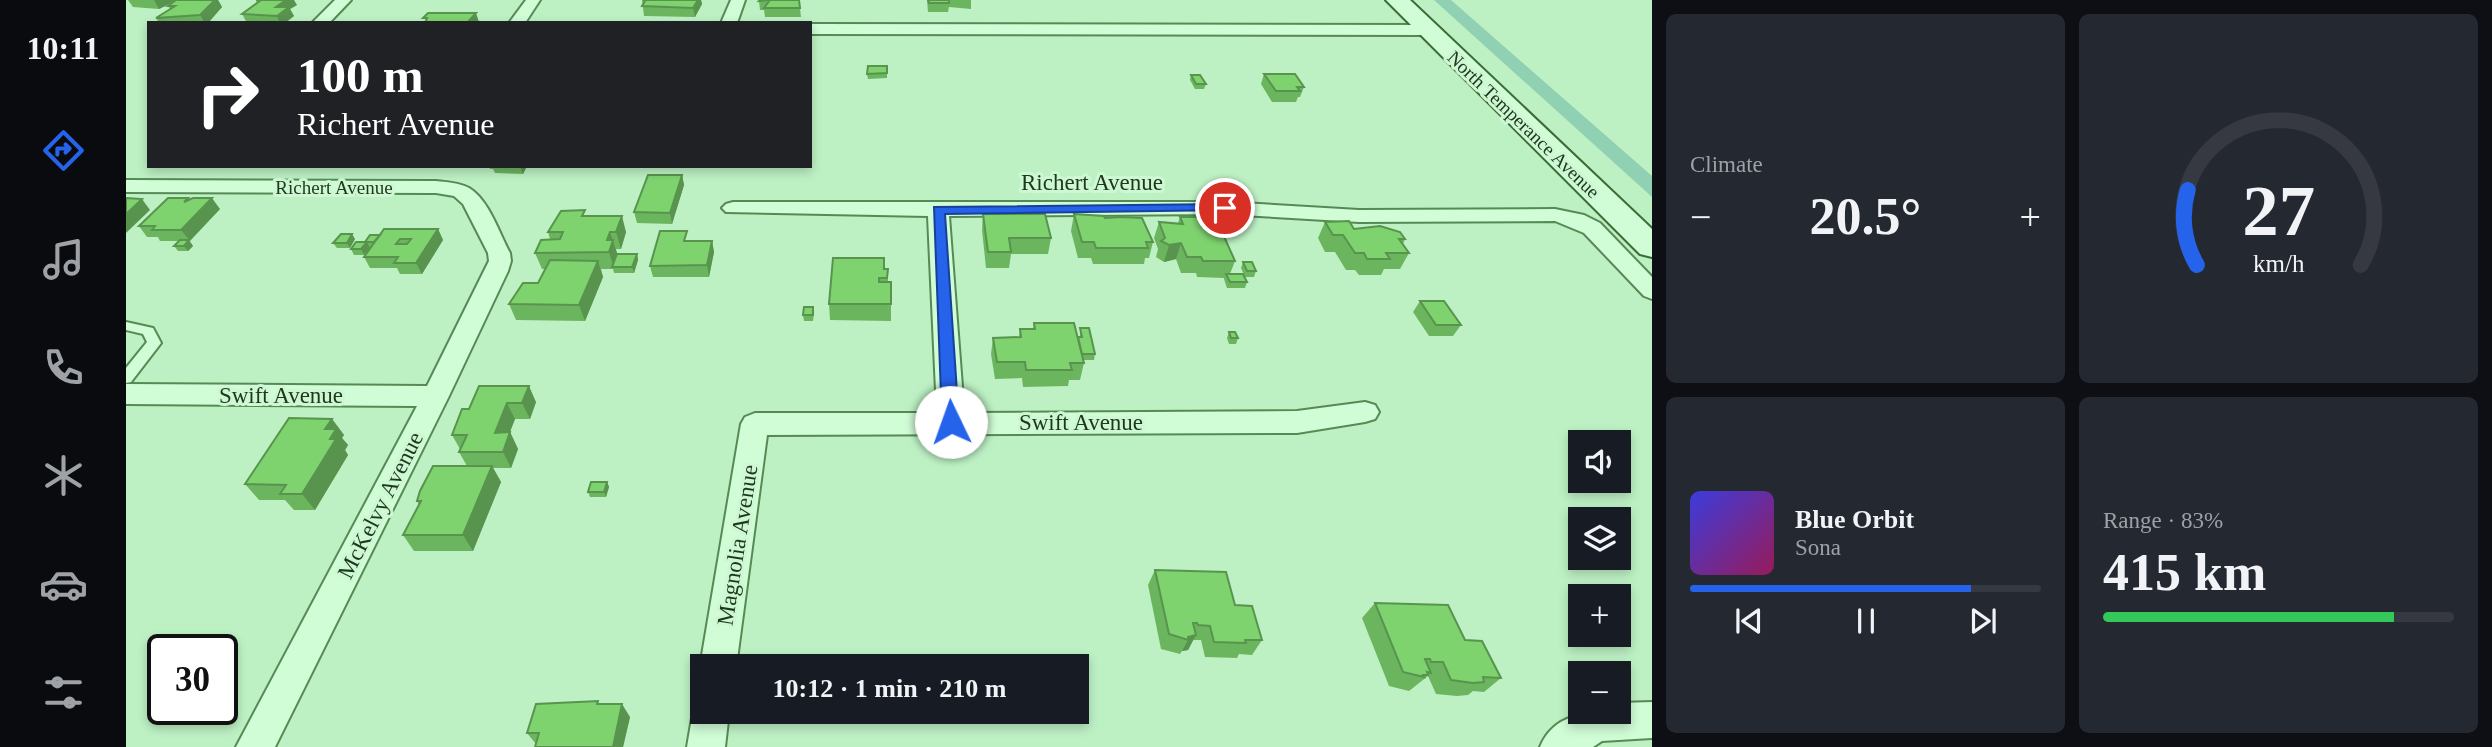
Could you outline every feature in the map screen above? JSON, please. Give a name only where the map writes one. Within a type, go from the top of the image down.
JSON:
[{"type":"main road","name":"North Temperance Avenue","points":[[1396,0],[1652,247]]},
{"type":"main road","name":"North Temperance Avenue","points":[[1420,0],[1652,215]]},
{"type":"street","points":[[322,21],[344,0]]},
{"type":"street","points":[[518,21],[533,0]]},
{"type":"street","points":[[730,21],[737,0]]},
{"type":"street","points":[[812,29],[1428,30]]},
{"type":"street","name":"Richert Avenue","points":[[126,186],[436,187],[460,191],[472,201],[499,253],[500,261]]},
{"type":"street","name":"Richert Avenue","points":[[733,208],[1225,208],[1360,216],[1555,215],[1576,220],[1592,228],[1652,291]]},
{"type":"street","points":[[938,210],[951,422]]},
{"type":"street","name":"McKelvy Avenue","points":[[255,747],[436,396],[500,261]]},
{"type":"street","name":"Swift Avenue","points":[[126,394],[436,396]]},
{"type":"street","name":"Swift Avenue","points":[[755,424],[1297,422],[1364,412]]},
{"type":"street","name":"Magnolia Avenue","points":[[720,654],[755,424]]},
{"type":"street","points":[[1559,747],[1597,723],[1652,720]]},
{"type":"street","points":[[706,747],[709,724]]},
{"type":"lane","points":[[126,326],[147,329],[153,335],[154,342],[126,378]]},
{"type":"green space","points":[[1434,0],[1451,0],[1652,176],[1652,197]]},
{"type":"building","points":[[176,0],[215,0],[200,15],[156,18],[175,6],[168,6]]},
{"type":"building","points":[[261,0],[286,0],[276,7],[289,7],[277,16],[242,14]]},
{"type":"building","points":[[644,0],[698,0],[693,8],[642,6]]},
{"type":"building","points":[[770,0],[799,0],[800,8],[764,8]]},
{"type":"building","points":[[928,0],[949,0],[949,3],[929,3]]},
{"type":"building","points":[[428,13],[476,13],[469,21],[426,21],[427,18],[423,18]]},
{"type":"building","points":[[868,66],[887,66],[887,73],[867,74]]},
{"type":"building","points":[[1264,74],[1295,74],[1304,87],[1297,87],[1300,91],[1276,91]]},
{"type":"building","points":[[1191,75],[1200,75],[1206,84],[1196,84]]},
{"type":"building","points":[[648,175],[682,175],[670,213],[634,212]]},
{"type":"building","points":[[126,198],[142,199],[126,214]]},
{"type":"building","points":[[168,198],[188,198],[184,202],[193,198],[212,198],[181,230],[152,230],[155,226],[139,226]]},
{"type":"building","points":[[585,210],[582,216],[622,216],[616,232],[610,232],[607,240],[613,240],[609,252],[535,253],[541,240],[560,239],[563,232],[548,232],[561,211]]},
{"type":"building","points":[[983,214],[1045,214],[1051,238],[1009,238],[1011,252],[988,252]]},
{"type":"building","points":[[1074,214],[1105,218],[1142,218],[1153,242],[1146,242],[1148,248],[1096,248],[1094,242],[1082,242]]},
{"type":"building","points":[[1180,217],[1221,217],[1227,232],[1222,232],[1235,261],[1203,261],[1201,257],[1187,257],[1181,243],[1169,245],[1161,241],[1165,238],[1159,222],[1183,224]]},
{"type":"building","points":[[1349,221],[1354,229],[1380,226],[1400,232],[1405,239],[1399,239],[1409,253],[1386,253],[1390,259],[1367,259],[1364,253],[1355,253],[1343,235],[1333,235],[1325,222]]},
{"type":"building","points":[[384,229],[438,229],[416,263],[394,263],[398,257],[364,257]],"holes":[[[400,239],[411,239],[407,244],[396,244]]]},
{"type":"building","points":[[660,231],[687,231],[684,241],[712,241],[707,265],[650,266]]},
{"type":"building","points":[[341,234],[352,234],[347,243],[333,243]]},
{"type":"building","points":[[370,235],[380,235],[374,242],[365,242]]},
{"type":"building","points":[[180,240],[189,240],[184,246],[174,246]]},
{"type":"building","points":[[356,242],[367,242],[361,249],[351,249]]},
{"type":"building","points":[[617,254],[637,254],[632,267],[612,267]]},
{"type":"building","points":[[833,258],[884,258],[884,269],[888,269],[887,278],[879,278],[879,282],[891,282],[891,304],[829,304]]},
{"type":"building","points":[[550,260],[598,261],[579,305],[509,304],[523,283],[538,283]]},
{"type":"building","points":[[1243,262],[1252,262],[1256,271],[1247,271]]},
{"type":"building","points":[[1226,274],[1243,274],[1247,282],[1230,282]]},
{"type":"building","points":[[1420,301],[1444,301],[1461,325],[1436,325]]},
{"type":"building","points":[[804,307],[813,307],[813,315],[803,315]]},
{"type":"building","points":[[1034,323],[1074,323],[1084,363],[1070,363],[1072,370],[1026,370],[1025,362],[997,362],[993,338],[1021,337],[1020,329],[1035,329]]},
{"type":"building","points":[[1080,328],[1089,328],[1095,354],[1082,354],[1078,337],[1082,337]]},
{"type":"building","points":[[1229,332],[1235,332],[1238,338],[1231,338]]},
{"type":"building","points":[[479,386],[529,386],[522,403],[507,403],[495,433],[510,432],[503,452],[459,452],[467,435],[452,435],[462,409],[469,409]]},
{"type":"building","points":[[289,418],[332,419],[325,429],[336,429],[330,439],[336,439],[302,494],[280,494],[286,485],[245,484]]},
{"type":"building","points":[[433,466],[492,466],[463,535],[403,535],[421,501],[417,501],[420,491]]},
{"type":"building","points":[[591,482],[607,482],[604,492],[588,492]]},
{"type":"building","points":[[1155,570],[1226,572],[1235,605],[1252,606],[1262,640],[1245,640],[1246,643],[1214,642],[1210,626],[1197,623],[1193,623],[1196,635],[1188,637],[1188,640],[1169,634]]},
{"type":"building","points":[[1375,603],[1448,605],[1465,640],[1482,641],[1501,678],[1483,677],[1484,682],[1473,683],[1451,680],[1443,662],[1431,662],[1430,659],[1425,659],[1431,673],[1427,672],[1428,675],[1423,675],[1424,677],[1403,672]]},
{"type":"building","points":[[598,701],[597,704],[622,704],[613,747],[535,747],[539,733],[527,733],[536,704]]},
{"type":"route","points":[[951,422],[938,210],[1225,208]]}]
